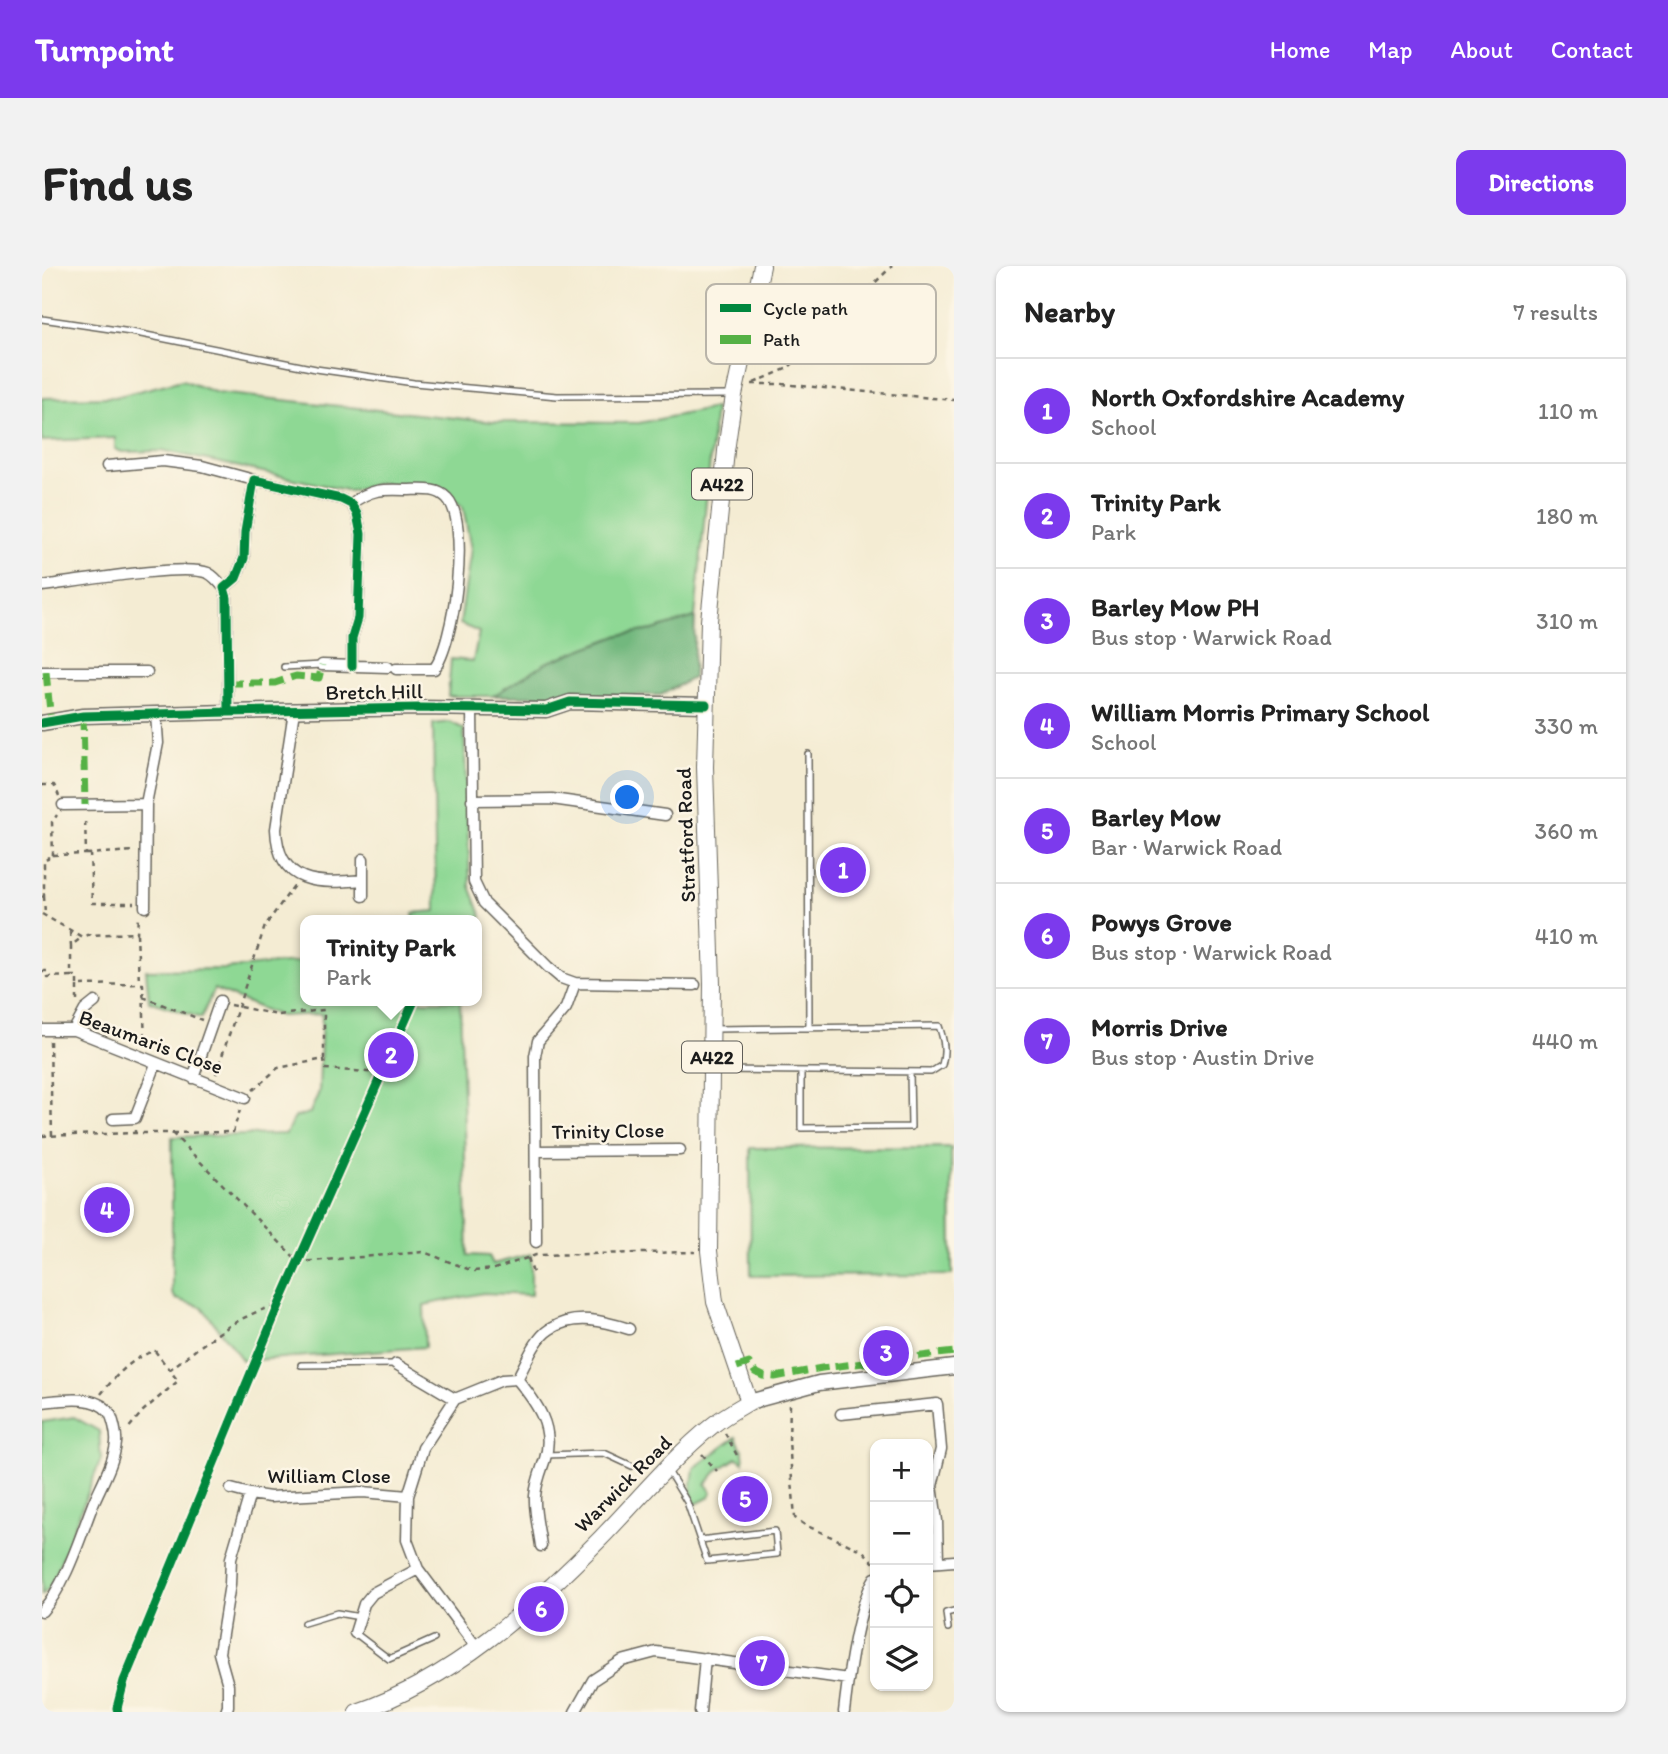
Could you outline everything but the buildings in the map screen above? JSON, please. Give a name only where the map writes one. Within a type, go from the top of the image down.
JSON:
[{"type":"main road","name":"Stratford Road","points":[[759,284],[762,266]]},
{"type":"main road","name":"Stratford Road","points":[[745,364],[726,452],[709,621],[705,837],[712,1030],[709,1251],[715,1302],[749,1402]]},
{"type":"main road","name":"Warwick Road","points":[[357,1712],[399,1695],[477,1648],[525,1609],[599,1539],[692,1444],[718,1422],[749,1402]]},
{"type":"street","points":[[107,466],[163,461],[202,466],[351,504],[357,514],[361,534],[358,618],[352,638],[352,666]]},
{"type":"street","points":[[224,588],[236,578],[244,558],[245,532],[254,480]]},
{"type":"street","points":[[321,665],[434,669],[446,649],[456,589],[460,539],[451,502],[436,491],[375,491],[365,493],[351,504]]},
{"type":"street","points":[[42,586],[153,572],[198,571],[210,574],[224,588],[227,598],[229,712]]},
{"type":"street","points":[[42,672],[147,672]]},
{"type":"street","name":"Bretch Hill","points":[[42,723],[83,716],[229,712],[546,710],[570,702],[706,705]]},
{"type":"street","points":[[472,709],[474,882],[484,903],[562,978],[575,983],[695,985]]},
{"type":"street","points":[[294,711],[276,836],[282,860],[301,876],[315,883],[363,880]]},
{"type":"street","points":[[145,907],[146,804],[159,743],[156,714]]},
{"type":"street","points":[[472,800],[552,799],[665,816]]},
{"type":"street","points":[[62,805],[146,804]]},
{"type":"street","points":[[363,859],[363,896]]},
{"type":"street","name":"Trinity Close","points":[[536,1242],[535,1056],[538,1041],[566,1008],[575,983]]},
{"type":"street","points":[[193,1078],[220,1001]]},
{"type":"street","points":[[74,1030],[85,1010],[95,1002]]},
{"type":"street","name":"Beaumaris Close","points":[[46,1030],[74,1030],[245,1098]]},
{"type":"street","points":[[113,1119],[135,1118],[151,1062]]},
{"type":"street","name":"Trinity Close","points":[[536,1151],[680,1150]]},
{"type":"street","points":[[517,1379],[535,1346],[549,1329],[581,1320],[596,1319],[629,1329]]},
{"type":"street","points":[[396,1364],[455,1399]]},
{"type":"street","name":"Warwick Road","points":[[749,1402],[819,1383],[954,1367]]},
{"type":"street","points":[[477,1648],[418,1569],[407,1541],[408,1496],[424,1448],[455,1399],[502,1380],[517,1379]]},
{"type":"street","points":[[517,1379],[538,1406],[546,1426],[546,1455],[535,1499],[541,1546]]},
{"type":"street","points":[[42,1402],[63,1399],[94,1402],[103,1406],[111,1415],[117,1442],[57,1591],[42,1611]]},
{"type":"street","points":[[841,1414],[950,1402]]},
{"type":"street","points":[[937,1404],[941,1449],[932,1486],[937,1521],[933,1563],[954,1561]]},
{"type":"street","name":"William Close","points":[[231,1489],[270,1497],[363,1492],[408,1496]]},
{"type":"street","name":"William Close","points":[[226,1712],[229,1706],[228,1685],[219,1653],[230,1584],[231,1558],[250,1494]]},
{"type":"street","points":[[355,1633],[364,1604],[373,1593],[418,1569]]},
{"type":"street","points":[[844,1712],[848,1679],[870,1587]]},
{"type":"street","points":[[575,1712],[593,1680],[622,1661],[656,1652],[848,1679]]},
{"type":"street","points":[[206,1655],[219,1653]]},
{"type":"street","points":[[700,1712],[705,1658]]},
{"type":"lane","points":[[42,319],[131,332],[316,369],[414,383],[557,396],[741,388]]},
{"type":"lane","points":[[284,667],[321,665]]},
{"type":"lane","points":[[808,754],[809,1028]]},
{"type":"lane","points":[[712,1030],[939,1026],[944,1040],[942,1065],[931,1072],[712,1070]]},
{"type":"lane","points":[[801,1071],[801,1128],[911,1127],[910,1072]]},
{"type":"lane","points":[[301,1365],[396,1364]]},
{"type":"lane","points":[[546,1455],[604,1452],[632,1466]]},
{"type":"lane","points":[[666,1469],[680,1488],[707,1560],[777,1554],[775,1531],[700,1540]]},
{"type":"lane","points":[[948,1628],[946,1613],[954,1611]]},
{"type":"lane","points":[[304,1623],[338,1613],[360,1617]]},
{"type":"lane","points":[[355,1633],[389,1659],[434,1639]]},
{"type":"path","points":[[874,284],[892,266]]},
{"type":"path","points":[[741,388],[792,364]]},
{"type":"path","points":[[741,388],[781,384],[954,400]]},
{"type":"path","points":[[42,785],[54,785],[62,805],[52,822],[53,855]]},
{"type":"path","points":[[85,804],[92,903],[132,902],[145,907],[137,917],[139,984]]},
{"type":"path","points":[[137,933],[82,937],[43,915],[43,860],[48,859],[48,855],[138,851]]},
{"type":"path","points":[[212,1085],[265,926],[301,876]]},
{"type":"path","points":[[70,930],[71,976]]},
{"type":"path","points":[[71,946],[82,937]]},
{"type":"path","points":[[42,971],[47,971],[47,977],[77,976],[77,1004]]},
{"type":"path","points":[[77,985],[143,984],[151,1062]]},
{"type":"path","points":[[143,997],[212,1024]]},
{"type":"path","points":[[220,1001],[237,1007],[278,1014],[324,1010],[325,1069],[382,1073]]},
{"type":"path","points":[[46,1030],[51,1067],[52,1136]]},
{"type":"path","points":[[42,1136],[233,1132],[245,1098],[278,1068],[324,1059]]},
{"type":"path","points":[[377,1084],[387,1062]]},
{"type":"path","points":[[42,1067],[51,1067]]},
{"type":"path","points":[[135,1118],[135,1133]]},
{"type":"path","points":[[172,1133],[299,1262]]},
{"type":"path","points":[[294,1272],[304,1250]]},
{"type":"path","points":[[299,1262],[424,1252],[473,1271],[494,1269],[536,1255],[709,1251]]},
{"type":"path","points":[[528,1258],[534,1276]]},
{"type":"path","points":[[274,1318],[284,1294]]},
{"type":"path","points":[[169,1370],[236,1321],[262,1309],[279,1305]]},
{"type":"path","points":[[94,1402],[114,1377],[145,1353],[155,1350],[177,1381],[173,1388],[144,1411],[117,1442]]},
{"type":"path","points":[[784,1392],[790,1406],[789,1441],[794,1518],[863,1551],[870,1559]]},
{"type":"path","points":[[718,1422],[739,1459]]},
{"type":"path","points":[[692,1444],[717,1471]]},
{"type":"green space","points":[[182,380],[217,393],[493,422],[639,423],[715,408],[695,617],[653,630],[620,635],[546,663],[493,696],[448,696],[451,659],[473,661],[479,632],[460,624],[471,549],[463,507],[438,487],[380,483],[350,491],[166,451],[122,452],[115,449],[115,438],[42,441],[42,398],[115,397]]},
{"type":"green space","points":[[695,617],[693,678],[661,695],[493,696],[546,663],[620,635],[653,630]]},
{"type":"green space","points":[[450,722],[464,729],[470,886],[481,915],[413,915],[436,911],[433,724]]},
{"type":"green space","points":[[300,962],[300,1006],[460,1006],[468,1255],[489,1256],[493,1264],[531,1254],[531,1295],[483,1293],[424,1305],[425,1347],[243,1361],[202,1307],[176,1299],[172,1293],[172,1137],[286,1134],[295,1117],[310,1113],[319,1092],[322,1014],[280,1016],[214,989],[201,1018],[149,1001],[146,970],[226,969]]},
{"type":"green space","points":[[951,1147],[952,1275],[751,1276],[750,1148]]},
{"type":"green space","points":[[74,1417],[99,1431],[101,1459],[51,1586],[42,1595],[42,1422]]},
{"type":"green space","points":[[736,1437],[744,1462],[737,1458],[718,1470],[706,1484],[712,1493],[710,1497],[694,1505],[691,1490],[694,1468]]},
{"type":"marked path","points":[[228,683],[275,683],[296,676],[319,678],[322,665]]},
{"type":"marked path","points":[[46,672],[51,721]]},
{"type":"marked path","points":[[83,716],[85,805]]},
{"type":"marked path","points":[[737,1367],[749,1363],[755,1372],[775,1377],[822,1368],[954,1352]]},
{"type":"cycle path","points":[[228,712],[227,598],[224,588],[236,578],[244,558],[245,532],[254,480],[341,499],[351,504],[357,514],[361,534],[358,618],[352,638],[352,666]]},
{"type":"cycle path","points":[[42,723],[83,716],[228,712],[419,708],[546,710],[570,702],[706,705]]},
{"type":"cycle path","points":[[118,1712],[124,1681],[279,1305],[412,1006]]},
{"type":"place","name":"North Oxfordshire Academy","points":[[843,870]]},
{"type":"place","name":"Trinity Park","points":[[391,1055]]},
{"type":"place","name":"William Morris Primary School","points":[[107,1210]]},
{"type":"place","name":"Barley Mow PH","points":[[886,1353]]},
{"type":"place","name":"Barley Mow","points":[[745,1499]]},
{"type":"place","name":"Powys Grove","points":[[541,1609]]},
{"type":"place","name":"Morris Drive","points":[[762,1663]]}]
